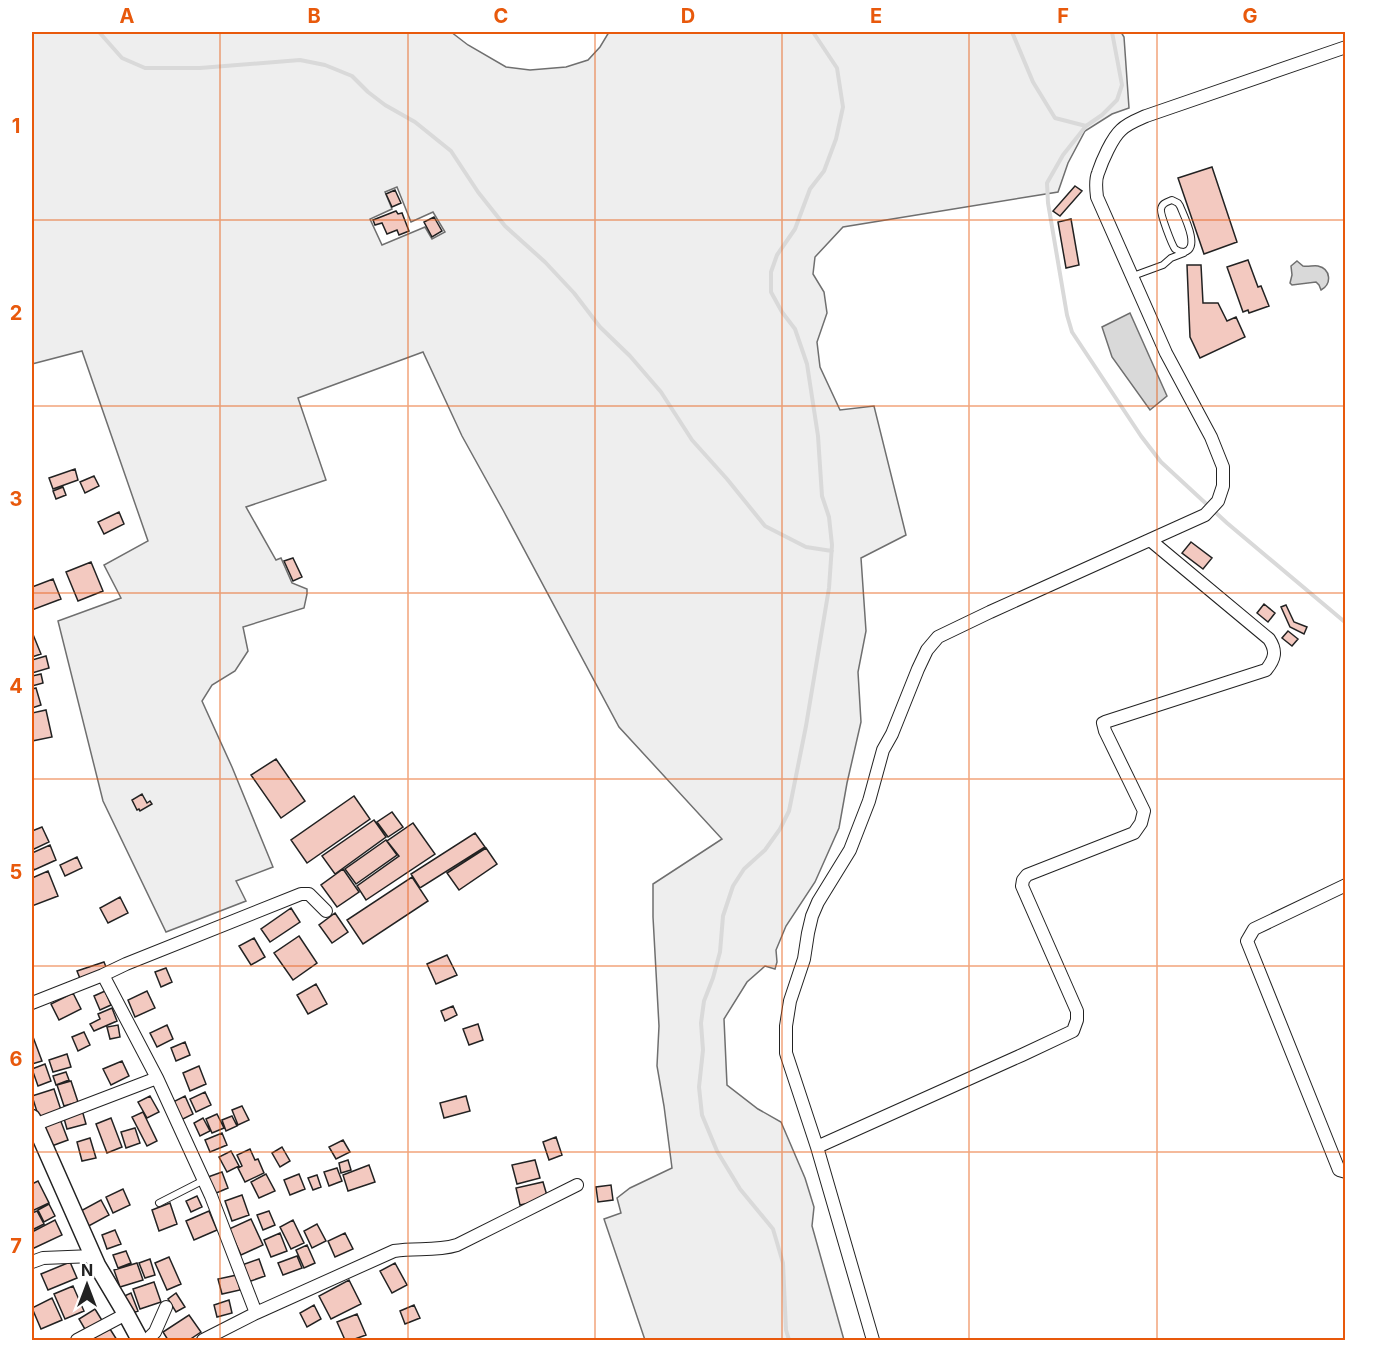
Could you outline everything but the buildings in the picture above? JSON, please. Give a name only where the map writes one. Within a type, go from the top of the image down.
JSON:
[{"type":"street","points":[[873,1341],[817,1147],[786,1053],[786,1026],[790,1001],[804,959],[812,916],[849,850],[863,819],[883,750],[927,650],[939,638],[990,612],[1205,515],[1218,501],[1224,486],[1223,467],[1211,437],[1166,353],[1097,197],[1097,174],[1111,145],[1120,131],[1146,116],[1346,47]]},
{"type":"street","points":[[817,1147],[1073,1031],[1077,1011],[1022,886],[1027,875],[1134,833],[1142,823],[1144,811],[1105,732],[1103,723],[1266,670],[1275,655],[1274,646],[1269,639],[1150,540]]},
{"type":"street","points":[[1346,885],[1254,929],[1247,941],[1339,1170],[1346,1172]]},
{"type":"street","points":[[32,1003],[301,894],[309,894],[326,911]]},
{"type":"street","points":[[103,975],[157,1078],[204,1180],[256,1313]]},
{"type":"street","points":[[140,1341],[93,1256],[33,1122],[157,1078]]},
{"type":"street","points":[[203,1341],[256,1313],[394,1251],[439,1249],[458,1245],[577,1185]]},
{"type":"street","points":[[32,1262],[42,1258],[93,1256]]},
{"type":"street","points":[[147,1341],[155,1332],[166,1307]]},
{"type":"street","points":[[77,1341],[126,1314]]},
{"type":"lane","points":[[1133,276],[1163,265],[1171,258],[1186,251],[1191,247],[1192,240],[1180,206],[1172,200],[1165,202],[1161,211],[1173,245],[1177,250],[1186,251]]},
{"type":"lane","points":[[1171,258],[1173,245]]},
{"type":"lane","points":[[159,1203],[204,1180]]},
{"type":"shaded area","points":[[32,32],[451,32],[468,45],[506,67],[530,70],[566,67],[588,60],[600,47],[609,32],[1121,32],[1124,37],[1129,108],[1112,114],[1085,131],[1068,163],[1058,192],[843,227],[815,257],[813,274],[824,292],[827,313],[817,342],[820,367],[840,410],[874,406],[906,535],[861,558],[866,631],[858,672],[861,722],[839,828],[815,882],[786,926],[776,950],[775,969],[765,966],[747,982],[724,1019],[727,1085],[758,1109],[781,1122],[805,1178],[814,1207],[812,1226],[844,1340],[645,1340],[604,1219],[621,1213],[617,1198],[630,1188],[672,1168],[657,1066],[659,1026],[653,884],[722,839],[619,727],[462,436],[423,352],[298,398],[326,480],[246,507],[276,560],[281,558],[292,583],[307,589],[304,608],[243,627],[248,651],[235,671],[212,685],[202,701],[273,867],[236,881],[246,901],[166,932],[103,801],[58,621],[121,598],[104,565],[148,541],[82,351],[32,364]],"holes":[[[397,187],[411,222],[433,212],[445,232],[432,239],[425,227],[382,245],[370,219],[392,209],[385,192]]]},
{"type":"shaded area","points":[[1297,261],[1303,266],[1318,266],[1326,270],[1328,281],[1325,287],[1321,290],[1316,282],[1292,285],[1290,283],[1291,266]]},
{"type":"shaded area","points":[[1130,313],[1167,396],[1150,410],[1112,357],[1102,327]]},
{"type":"waterway","points":[[99,32],[122,58],[145,68],[200,68],[300,60],[325,65],[352,76],[385,105],[415,122],[451,151],[478,192],[505,226],[545,262],[574,293],[600,327],[630,356],[661,392],[692,440],[765,526],[806,547],[832,551]]},
{"type":"waterway","points":[[789,1340],[786,1330],[783,1263],[773,1229],[740,1189],[717,1151],[702,1115],[699,1087],[703,1050],[701,1023],[704,1001],[720,952],[723,916],[733,886],[744,869],[765,850],[789,811],[829,588],[832,545],[829,517],[822,496],[818,436],[807,364],[795,329],[771,292],[771,272],[777,255],[795,229],[810,189],[824,171],[836,139],[843,107],[837,68],[813,32]]},
{"type":"waterway","points":[[1012,32],[1033,82],[1055,118],[1086,126]]},
{"type":"waterway","points":[[1112,32],[1122,85],[1117,100],[1102,115],[1086,126],[1063,155],[1047,183],[1048,203],[1067,315],[1072,332],[1141,436],[1161,462],[1227,523],[1346,623]]}]
